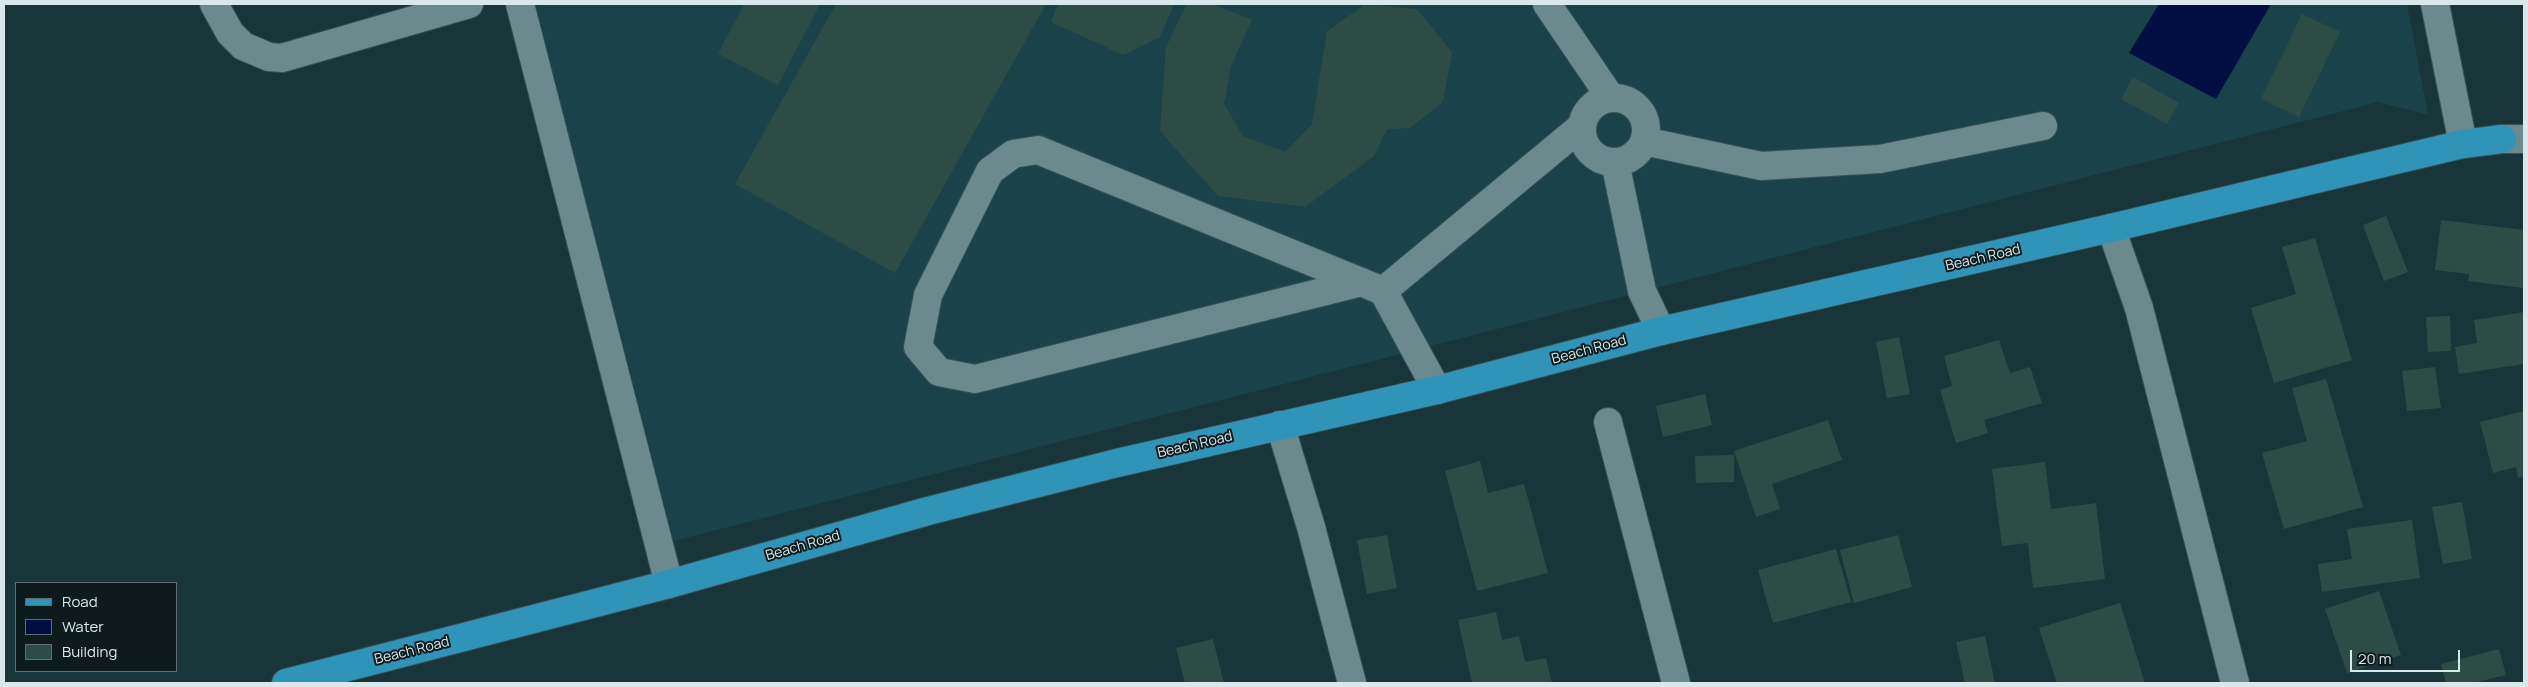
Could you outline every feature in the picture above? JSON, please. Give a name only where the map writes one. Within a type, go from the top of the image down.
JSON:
[{"type":"main road","name":"Beach Road","points":[[286,683],[670,584],[928,511],[1280,425],[1437,390],[1661,331],[2111,228],[2463,144],[2513,139]]},
{"type":"street","points":[[214,4],[230,33],[244,46],[269,57],[282,58],[469,4]]},
{"type":"street","points":[[520,4],[670,584]]},
{"type":"street","points":[[1546,4],[1610,98]]},
{"type":"street","points":[[2435,4],[2463,144]]},
{"type":"street","points":[[1610,98],[1621,99],[1631,103],[1639,110],[1645,120],[1644,141],[1633,156],[1616,162],[1595,155],[1587,147],[1582,126],[1585,116],[1591,107],[1600,101],[1610,98]]},
{"type":"street","points":[[1437,390],[1372,287],[1038,150],[1013,154],[990,171],[928,294],[918,347],[939,372],[975,379],[1372,287],[1582,126]]},
{"type":"street","points":[[1644,141],[1761,166],[1880,159],[2043,126]]},
{"type":"street","points":[[1616,162],[1642,292],[1661,331]]},
{"type":"street","points":[[2111,228],[2139,308],[2235,683]]},
{"type":"street","points":[[1608,422],[1676,683]]},
{"type":"street","points":[[1280,425],[1312,527],[1352,683]]},
{"type":"shaded area","points":[[535,4],[2407,4],[2428,115],[2378,102],[674,541]]},
{"type":"water","points":[[2159,4],[2271,4],[2216,99],[2129,53]]},
{"type":"building","points":[[744,4],[820,4],[778,85],[718,54]]},
{"type":"building","points":[[836,4],[1046,4],[895,273],[735,184]]},
{"type":"building","points":[[1058,4],[1174,4],[1160,37],[1123,55],[1051,22]]},
{"type":"building","points":[[1187,4],[1213,4],[1252,20],[1231,66],[1224,104],[1243,136],[1285,152],[1312,124],[1327,31],[1365,5],[1417,9],[1452,52],[1443,102],[1410,128],[1387,129],[1374,156],[1305,207],[1218,196],[1160,131],[1166,47]]},
{"type":"building","points":[[2302,14],[2340,32],[2299,117],[2261,99]]},
{"type":"building","points":[[2133,77],[2179,103],[2167,124],[2121,99]]},
{"type":"building","points":[[2386,216],[2408,272],[2384,281],[2363,225]]},
{"type":"building","points":[[2441,220],[2524,230],[2524,288],[2468,281],[2469,274],[2435,270]]},
{"type":"building","points":[[2315,238],[2352,360],[2274,383],[2251,308],[2296,294],[2282,247]]},
{"type":"building","points":[[2524,312],[2524,364],[2459,374],[2455,347],[2477,343],[2474,320]]},
{"type":"building","points":[[2450,316],[2451,351],[2428,352],[2426,317]]},
{"type":"building","points":[[1899,337],[1910,394],[1887,398],[1876,342]]},
{"type":"building","points":[[1999,340],[2010,373],[2030,367],[2042,403],[1984,420],[1988,433],[1956,443],[1940,390],[1952,386],[1944,356]]},
{"type":"building","points":[[2435,367],[2441,408],[2407,411],[2402,371]]},
{"type":"building","points":[[2326,379],[2363,507],[2284,529],[2262,453],[2307,441],[2292,388]]},
{"type":"building","points":[[1705,394],[1712,425],[1663,437],[1656,406]]},
{"type":"building","points":[[2524,411],[2524,477],[2518,478],[2516,467],[2493,473],[2480,422]]},
{"type":"building","points":[[1828,420],[1842,460],[1772,484],[1780,509],[1756,517],[1734,451]]},
{"type":"building","points":[[1734,455],[1734,482],[1696,483],[1695,456]]},
{"type":"building","points":[[1480,461],[1488,493],[1524,484],[1548,573],[1477,591],[1445,471]]},
{"type":"building","points":[[2045,462],[2051,509],[2096,503],[2105,579],[2033,588],[2028,543],[2002,546],[1992,469]]},
{"type":"building","points":[[2462,502],[2472,559],[2443,564],[2432,507]]},
{"type":"building","points":[[2412,520],[2420,578],[2322,592],[2318,564],[2352,559],[2347,529]]},
{"type":"building","points":[[1387,535],[1397,588],[1367,594],[1357,540]]},
{"type":"building","points":[[1898,535],[1912,587],[1854,603],[1840,550]]},
{"type":"building","points":[[1836,549],[1851,602],[1773,623],[1758,570]]},
{"type":"building","points":[[2379,591],[2401,655],[2347,673],[2325,609]]},
{"type":"building","points":[[2120,603],[2145,683],[2057,683],[2039,628]]},
{"type":"building","points":[[1496,612],[1502,640],[1519,636],[1525,662],[1546,658],[1552,683],[1472,683],[1458,620]]},
{"type":"building","points":[[1985,636],[1995,683],[1965,683],[1956,642]]},
{"type":"building","points":[[1213,639],[1224,683],[1185,683],[1176,648]]},
{"type":"building","points":[[2499,649],[2506,675],[2473,683],[2446,683],[2441,664]]}]
